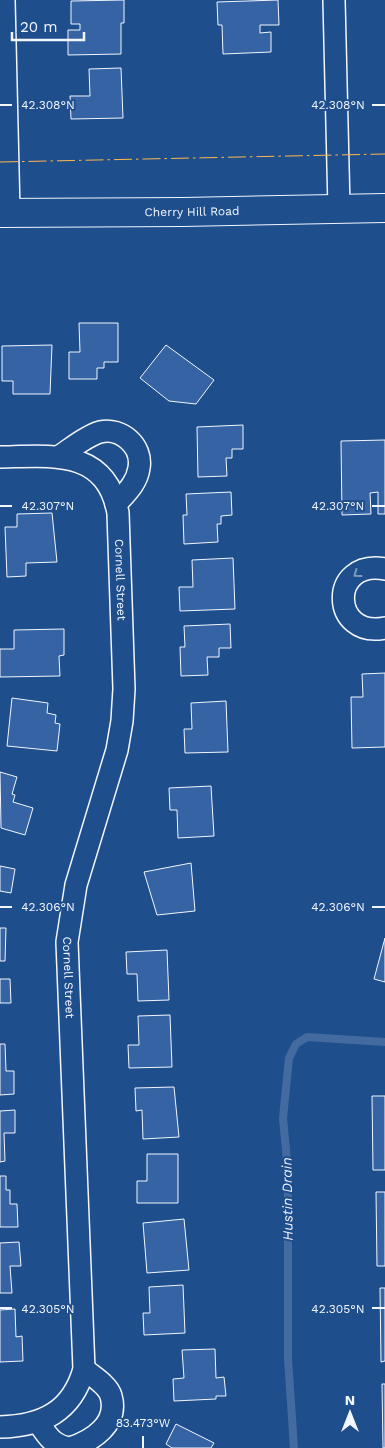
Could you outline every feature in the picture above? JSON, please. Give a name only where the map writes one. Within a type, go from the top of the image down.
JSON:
[{"type":"main road","name":"Cherry Hill Road","points":[[4,212],[385,208]]},
{"type":"street","points":[[4,0],[4,212]]},
{"type":"street","points":[[334,0],[339,208]]},
{"type":"street","points":[[0,458],[60,456],[99,433],[112,431],[133,443],[140,467],[132,487],[116,504]]},
{"type":"street","name":"Cornell Street","points":[[38,1422],[53,1415],[63,1407],[80,1384],[84,1369],[67,942],[76,885],[117,750],[122,721],[123,680],[116,504],[104,480],[96,471],[74,459],[60,456]]},
{"type":"street","points":[[385,569],[374,567],[362,569],[352,576],[345,587],[343,599],[345,611],[352,621],[363,628],[375,630],[385,628]]},
{"type":"street","points":[[0,1427],[38,1422],[50,1440],[69,1448],[94,1438],[105,1428],[111,1412],[111,1395],[104,1386],[84,1369]]},
{"type":"building","points":[[124,0],[124,23],[121,23],[121,54],[68,55],[68,30],[80,30],[80,24],[71,24],[71,1]]},
{"type":"building","points":[[278,0],[279,25],[260,25],[260,33],[271,32],[271,52],[223,54],[222,25],[218,25],[217,2]]},
{"type":"building","points":[[121,68],[123,118],[71,119],[70,96],[90,96],[89,69]]},
{"type":"building","points":[[79,323],[118,323],[118,362],[104,362],[104,368],[97,368],[97,379],[69,379],[69,352],[80,352]]},
{"type":"building","points":[[52,345],[50,394],[13,394],[13,381],[2,381],[2,346]]},
{"type":"building","points":[[166,345],[214,380],[196,404],[169,401],[140,378]]},
{"type":"building","points":[[243,425],[243,449],[232,449],[232,458],[226,458],[227,476],[198,477],[197,427]]},
{"type":"building","points":[[385,440],[385,514],[378,514],[378,492],[370,493],[371,514],[342,515],[341,441]]},
{"type":"building","points":[[231,492],[232,515],[221,516],[221,524],[217,524],[218,542],[184,544],[183,515],[187,515],[186,494]]},
{"type":"building","points":[[52,513],[57,562],[26,563],[26,576],[7,577],[5,527],[17,527],[17,514]]},
{"type":"building","points":[[233,558],[235,609],[180,611],[179,587],[193,587],[192,560]]},
{"type":"building","points":[[230,624],[231,648],[219,648],[219,657],[207,657],[208,675],[181,676],[180,647],[185,647],[184,626]]},
{"type":"building","points":[[64,629],[64,655],[59,656],[60,676],[0,677],[0,649],[14,649],[14,630]]},
{"type":"building","points":[[385,673],[385,747],[352,748],[351,697],[363,697],[362,674]]},
{"type":"building","points":[[12,698],[48,703],[47,713],[56,715],[55,723],[60,724],[57,751],[7,746]]},
{"type":"building","points":[[226,701],[228,752],[185,753],[184,729],[192,729],[191,703]]},
{"type":"building","points":[[0,772],[17,777],[12,794],[15,795],[13,802],[33,808],[25,835],[1,828]]},
{"type":"building","points":[[211,786],[214,836],[178,838],[177,810],[170,810],[169,788]]},
{"type":"building","points":[[191,863],[195,911],[157,915],[144,872]]},
{"type":"building","points":[[0,866],[15,869],[11,893],[0,891]]},
{"type":"building","points":[[0,928],[6,928],[5,961],[0,961]]},
{"type":"building","points":[[385,938],[385,982],[374,979]]},
{"type":"building","points":[[167,950],[169,1000],[138,1001],[137,974],[127,974],[126,952]]},
{"type":"building","points":[[0,979],[10,979],[11,1003],[0,1003]]},
{"type":"building","points":[[170,1015],[172,1067],[129,1068],[128,1045],[139,1045],[138,1016]]},
{"type":"building","points":[[0,1044],[5,1044],[6,1071],[14,1071],[14,1094],[0,1095]]},
{"type":"building","points":[[174,1087],[179,1137],[143,1139],[142,1110],[136,1111],[135,1088]]},
{"type":"building","points":[[372,1096],[385,1096],[385,1170],[373,1170]]},
{"type":"building","points":[[15,1110],[15,1133],[4,1133],[5,1161],[0,1162],[0,1111]]},
{"type":"building","points":[[147,1154],[178,1154],[178,1203],[137,1203],[137,1181],[147,1181]]},
{"type":"building","points":[[0,1176],[6,1176],[6,1190],[10,1190],[10,1204],[17,1204],[18,1227],[0,1227]]},
{"type":"building","points":[[376,1192],[385,1192],[385,1266],[377,1266]]},
{"type":"building","points":[[184,1219],[189,1270],[147,1273],[143,1223]]},
{"type":"building","points":[[19,1242],[21,1266],[10,1266],[12,1293],[0,1293],[0,1243]]},
{"type":"building","points":[[183,1285],[185,1333],[144,1335],[143,1313],[150,1313],[149,1287]]},
{"type":"building","points":[[380,1288],[385,1288],[385,1361],[381,1362]]},
{"type":"building","points":[[15,1309],[16,1337],[22,1336],[23,1361],[0,1362],[0,1310]]},
{"type":"building","points":[[215,1349],[216,1378],[224,1377],[226,1396],[216,1396],[216,1399],[174,1401],[173,1379],[184,1378],[182,1350]]},
{"type":"building","points":[[382,1384],[385,1384],[385,1448],[383,1448]]},
{"type":"building","points":[[176,1424],[214,1443],[211,1448],[172,1448],[166,1444]]},
{"type":"waterway","name":"Hustin Drain","points":[[294,1448],[288,1358],[288,1171],[283,1118],[289,1058],[296,1044],[307,1037],[385,1042]]},
{"type":"power","points":[[0,162],[385,154]]}]
